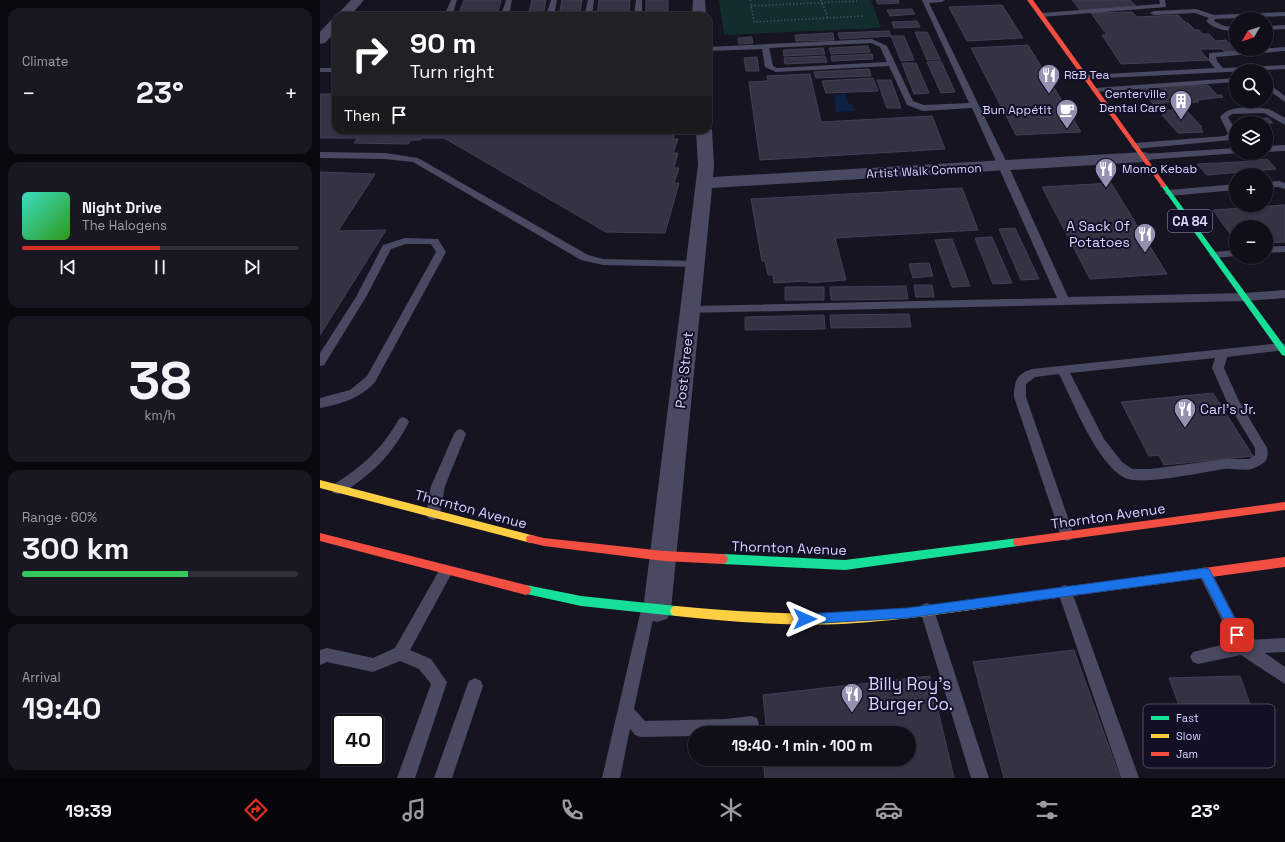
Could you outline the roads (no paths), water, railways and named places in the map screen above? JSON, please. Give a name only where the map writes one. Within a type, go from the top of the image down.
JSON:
[{"type":"street","points":[[347,12],[358,0]]},
{"type":"street","points":[[698,0],[699,12]]},
{"type":"street","name":"CA 84","points":[[1030,0],[1284,351]]},
{"type":"street","points":[[320,39],[332,27]]},
{"type":"street","name":"Post Street","points":[[653,610],[664,556],[696,264],[706,166],[704,134]]},
{"type":"street","name":"Artist Walk Common","points":[[704,183],[1004,167],[1140,152]]},
{"type":"street","name":"Thornton Avenue","points":[[320,484],[544,542],[664,556],[845,565],[1285,506]]},
{"type":"street","points":[[320,538],[510,587],[581,602],[733,617],[819,619],[927,610],[1285,562]]},
{"type":"lane","points":[[450,12],[454,0]]},
{"type":"lane","points":[[506,12],[509,0]]},
{"type":"lane","points":[[551,12],[554,0]]},
{"type":"lane","points":[[589,12],[591,0]]},
{"type":"lane","points":[[638,12],[639,0]]},
{"type":"lane","points":[[942,0],[925,1],[1004,167],[1064,301]]},
{"type":"lane","points":[[1043,17],[1164,6],[1162,0]]},
{"type":"lane","points":[[1135,14],[1196,11],[1213,17],[1285,14]]},
{"type":"lane","points":[[1043,17],[1093,16]]},
{"type":"lane","points":[[1213,17],[1210,21],[1216,26],[1229,30]]},
{"type":"lane","points":[[1273,28],[1285,27]]},
{"type":"lane","points":[[712,49],[872,40],[883,46],[910,104],[924,108],[974,105]]},
{"type":"lane","points":[[765,46],[769,67],[776,70],[892,64]]},
{"type":"lane","points":[[1222,71],[1213,60],[1212,55],[1285,49]]},
{"type":"lane","points":[[1086,77],[1285,67]]},
{"type":"lane","points":[[320,70],[332,70]]},
{"type":"lane","points":[[1095,90],[1229,80]]},
{"type":"lane","points":[[1273,90],[1285,100]]},
{"type":"lane","points":[[1140,152],[1228,138],[1233,133],[1224,117],[1229,112],[1285,108]]},
{"type":"lane","points":[[1266,109],[1280,116],[1285,122]]},
{"type":"lane","points":[[1273,149],[1285,148]]},
{"type":"lane","points":[[1140,152],[1229,151]]},
{"type":"lane","points":[[320,155],[385,156],[415,160],[585,258],[603,262],[696,264]]},
{"type":"lane","points":[[1273,184],[1279,184],[1285,186]]},
{"type":"lane","points":[[1169,193],[1229,188]]},
{"type":"lane","points":[[320,362],[362,297],[387,247],[405,241],[434,241],[441,252],[387,351],[364,388],[332,402],[320,404]]},
{"type":"lane","points":[[1273,250],[1285,249]]},
{"type":"lane","points":[[1214,255],[1229,254]]},
{"type":"lane","points":[[690,310],[1244,297],[1285,294]]},
{"type":"lane","points":[[1067,535],[1020,397],[1020,382],[1032,373],[1224,352],[1284,351]]},
{"type":"lane","points":[[1063,370],[1099,442],[1117,466],[1130,474],[1150,474],[1226,464],[1251,464],[1262,457],[1261,448],[1233,402],[1218,368],[1224,352]]},
{"type":"lane","points":[[338,489],[365,472],[380,459],[394,441],[403,422]]},
{"type":"lane","points":[[433,514],[438,486],[460,434]]},
{"type":"lane","points":[[320,658],[327,655],[373,665],[400,653],[446,571]]},
{"type":"lane","points":[[1205,573],[1243,647],[1285,676]]},
{"type":"lane","points":[[1065,592],[1130,778]]},
{"type":"lane","points":[[611,778],[626,712],[653,610]]},
{"type":"lane","points":[[927,610],[980,778]]},
{"type":"lane","points":[[1198,657],[1243,647],[1285,645]]},
{"type":"lane","points":[[400,653],[425,664],[438,682],[406,778]]},
{"type":"lane","points":[[443,778],[475,686]]},
{"type":"lane","points":[[626,712],[641,729],[726,727],[751,724]]},
{"type":"water","points":[[846,94],[849,104],[852,104],[855,111],[836,112],[834,95]]},
{"type":"place","name":"R&B Tea","points":[[1049,94]]},
{"type":"place","name":"Centerville Dental Care","points":[[1181,120]]},
{"type":"place","name":"Bun Appétit","points":[[1067,130]]},
{"type":"place","name":"Momo Kebab","points":[[1106,188]]},
{"type":"place","name":"A Sack Of Potatoes","points":[[1145,254]]},
{"type":"place","name":"Carl's Jr.","points":[[1185,428]]},
{"type":"place","name":"Billy Roy's Burger Co.","points":[[852,714]]}]
